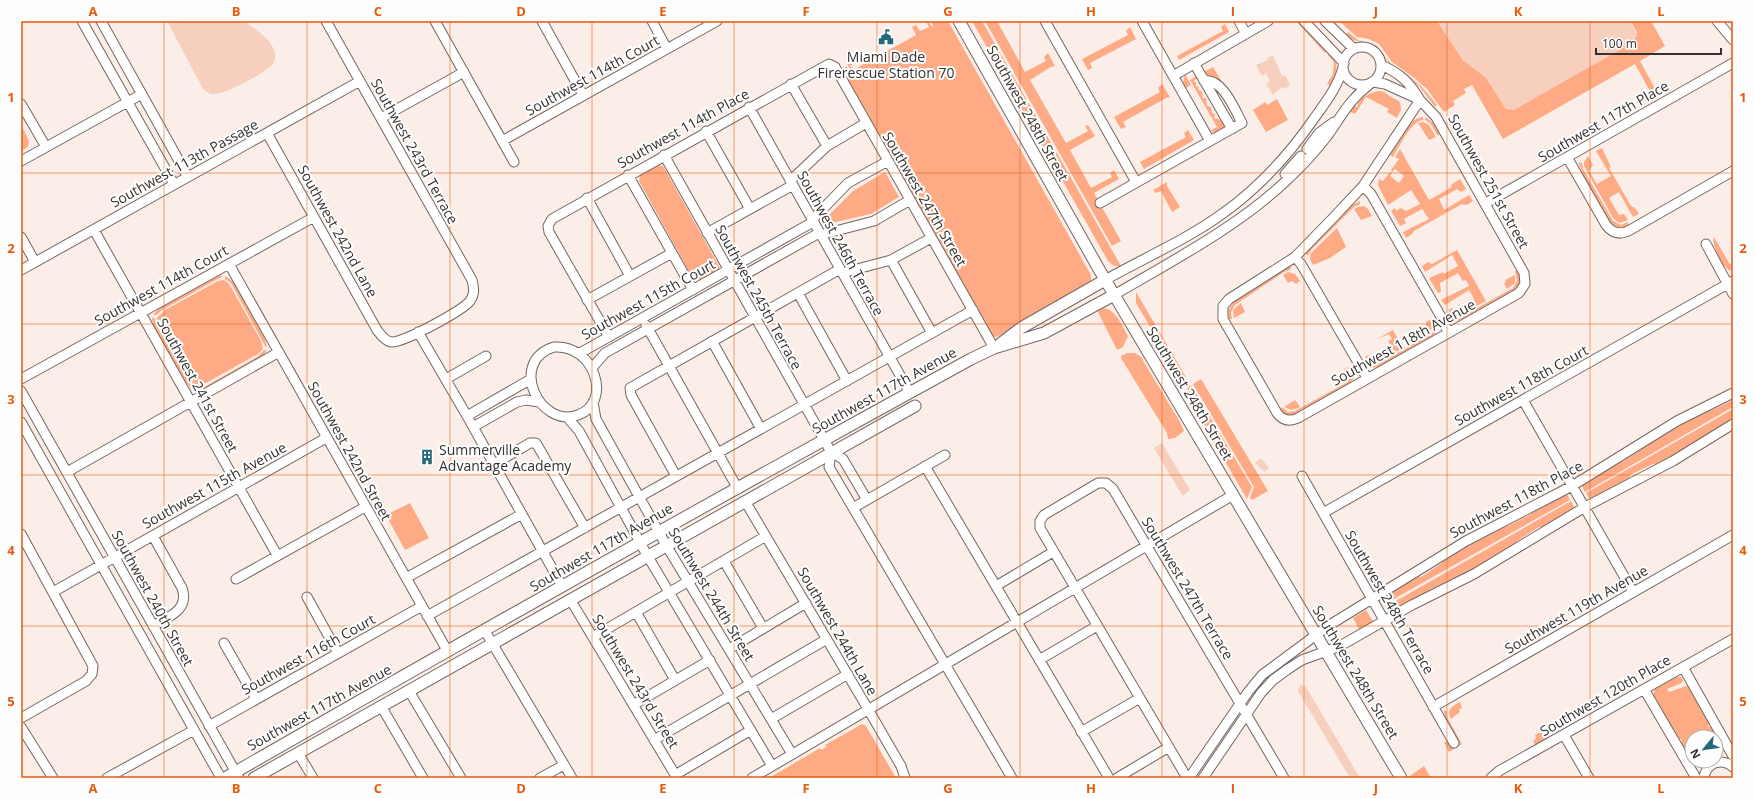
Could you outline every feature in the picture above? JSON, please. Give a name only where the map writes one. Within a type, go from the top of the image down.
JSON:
[{"type":"street","points":[[82,21],[174,184]]},
{"type":"street","points":[[101,21],[188,177]]},
{"type":"street","name":"Southwest 243rd Terrace","points":[[326,21],[472,280],[474,291],[473,296],[461,309],[418,332]]},
{"type":"street","points":[[435,21],[514,162]]},
{"type":"street","points":[[542,21],[583,96]]},
{"type":"street","points":[[652,21],[667,49]]},
{"type":"street","name":"Southwest 114th Court","points":[[502,141],[717,21]]},
{"type":"street","name":"Southwest 248th Street","points":[[959,21],[1105,280],[1401,778]]},
{"type":"street","points":[[1045,21],[1136,182]]},
{"type":"street","points":[[1142,21],[1210,141]]},
{"type":"street","points":[[1239,21],[1246,34]]},
{"type":"street","points":[[1173,76],[1268,21]]},
{"type":"street","points":[[1304,21],[1344,66]]},
{"type":"street","points":[[1325,21],[1354,49]]},
{"type":"street","points":[[1717,21],[1733,40]]},
{"type":"street","points":[[1363,47],[1371,49],[1379,57],[1381,65],[1379,76],[1371,83],[1362,85],[1353,83],[1346,76],[1344,66],[1347,55],[1354,49],[1363,47]]},
{"type":"street","points":[[1100,203],[1242,123],[1218,84],[1210,80],[1204,81],[1194,63]]},
{"type":"street","name":"Southwest 117th Place","points":[[1486,203],[1733,63]]},
{"type":"street","name":"Southwest 114th Place","points":[[587,300],[549,232],[550,221],[554,217],[823,66],[831,64]]},
{"type":"street","name":"Southwest 247th Street","points":[[831,64],[994,348]]},
{"type":"street","name":"Southwest 251st Street","points":[[1381,65],[1396,72],[1410,84],[1420,100],[1436,117],[1486,203],[1524,273],[1526,281]]},
{"type":"street","name":"Southwest 117th Avenue","points":[[994,348],[1021,328],[1222,214],[1257,185],[1302,135],[1334,90],[1344,66]]},
{"type":"street","points":[[381,118],[464,72]]},
{"type":"street","name":"Southwest 113th Passage","points":[[21,270],[360,81]]},
{"type":"street","name":"Southwest 117th Avenue","points":[[225,778],[237,775],[658,531],[910,392],[994,348],[1044,333],[1201,245],[1271,194],[1306,161],[1356,95],[1371,83]]},
{"type":"street","name":"Southwest 251st Street","points":[[1371,83],[1385,84],[1420,100]]},
{"type":"street","points":[[792,84],[827,146]]},
{"type":"street","points":[[21,161],[142,94]]},
{"type":"street","points":[[1367,378],[1301,264],[1294,257],[1363,186],[1420,100]]},
{"type":"street","points":[[21,104],[46,147]]},
{"type":"street","name":"Southwest 246th Terrace","points":[[749,108],[910,392]]},
{"type":"street","points":[[1271,194],[1280,180],[1324,129],[1337,121]]},
{"type":"street","points":[[707,232],[750,209],[791,183],[827,146],[866,123]]},
{"type":"street","points":[[706,131],[750,209]]},
{"type":"street","name":"Southwest 242nd Lane","points":[[267,133],[377,330],[387,341],[395,342],[403,341],[418,332]]},
{"type":"street","points":[[1302,135],[1307,149]]},
{"type":"street","name":"Southwest 245th Terrace","points":[[664,155],[831,452]]},
{"type":"street","points":[[1568,157],[1606,224],[1615,233],[1622,234],[1733,171]]},
{"type":"street","name":"Southwest 115th Court","points":[[580,353],[693,290],[727,268],[813,221],[848,183],[888,161]]},
{"type":"street","points":[[628,175],[693,290]]},
{"type":"street","points":[[1363,186],[1371,194],[1444,322],[1448,333]]},
{"type":"street","points":[[587,198],[630,276]]},
{"type":"street","name":"Southwest 115th Court","points":[[592,368],[605,353],[734,280],[820,234],[874,221],[910,200]]},
{"type":"street","name":"Southwest 114th Court","points":[[21,379],[314,216]]},
{"type":"street","name":"Southwest 241st Street","points":[[94,230],[277,555]]},
{"type":"street","points":[[21,237],[35,262]]},
{"type":"street","points":[[676,476],[629,392],[632,386],[798,293],[841,271],[891,260],[931,238]]},
{"type":"street","points":[[1706,244],[1730,282],[1733,294]]},
{"type":"street","points":[[609,337],[587,300],[672,253]]},
{"type":"street","name":"Southwest 118th Avenue","points":[[1294,257],[1229,299],[1223,308],[1223,319],[1272,405],[1278,415],[1287,420],[1297,419],[1519,293],[1525,286],[1526,281]]},
{"type":"street","points":[[891,260],[932,333]]},
{"type":"street","name":"Southwest 242nd Street","points":[[229,264],[448,652]]},
{"type":"street","name":"Southwest 118th Court","points":[[1323,513],[1730,282]]},
{"type":"street","points":[[798,293],[847,381]]},
{"type":"street","points":[[427,616],[973,310]]},
{"type":"street","points":[[643,318],[738,488]]},
{"type":"street","points":[[418,332],[562,586]]},
{"type":"street","points":[[712,341],[761,429]]},
{"type":"street","points":[[562,347],[580,353],[592,368],[596,384],[593,402],[589,408],[580,414],[567,417],[552,413],[539,402],[533,391],[531,379],[534,365],[538,356],[545,351],[562,347]]},
{"type":"street","points":[[67,472],[192,403],[279,352]]},
{"type":"street","points":[[446,379],[486,356]]},
{"type":"street","points":[[467,416],[531,379]]},
{"type":"street","name":"Southwest 240th Street","points":[[21,391],[237,775]]},
{"type":"street","name":"Southwest 118th Place","points":[[1188,778],[1240,703],[1265,672],[1328,626],[1477,535],[1572,486],[1677,421],[1733,393]]},
{"type":"street","points":[[473,427],[518,402],[526,400],[539,402]]},
{"type":"street","points":[[1523,400],[1633,592]]},
{"type":"street","name":"Southwest 244th Street","points":[[593,402],[596,419],[658,531],[690,581],[792,754]]},
{"type":"street","name":"Southwest 117th Avenue","points":[[254,778],[647,555],[915,406]]},
{"type":"street","points":[[567,417],[579,430],[668,594],[710,660],[772,766]]},
{"type":"street","name":"Southwest 240th Street","points":[[21,422],[26,434],[221,778]]},
{"type":"street","points":[[1203,778],[1246,713],[1265,688],[1282,673],[1299,662],[1340,646],[1496,562],[1585,507],[1673,461],[1733,424]]},
{"type":"street","points":[[26,434],[44,431]]},
{"type":"street","name":"Southwest 115th Avenue","points":[[53,592],[326,438]]},
{"type":"street","points":[[494,464],[525,445],[534,442],[536,443],[585,528]]},
{"type":"street","points":[[867,500],[843,459],[831,452],[829,467],[1012,778]]},
{"type":"street","points":[[853,508],[945,454]]},
{"type":"street","points":[[925,466],[1109,778]]},
{"type":"street","name":"Southwest 248th Terrace","points":[[1302,476],[1454,743]]},
{"type":"street","name":"Southwest 247th Terrace","points":[[1053,552],[1040,530],[1039,523],[1046,513],[1094,485],[1104,482],[1113,489],[1284,778]]},
{"type":"street","points":[[752,778],[1233,495]]},
{"type":"street","name":"Southwest 244th Lane","points":[[745,501],[848,674],[906,777]]},
{"type":"street","points":[[236,579],[365,507]]},
{"type":"street","points":[[406,578],[522,514]]},
{"type":"street","points":[[21,534],[93,666],[92,674],[86,680],[21,718]]},
{"type":"street","name":"Southwest 119th Avenue","points":[[1433,706],[1733,535]]},
{"type":"street","points":[[153,536],[182,588],[184,600],[180,608],[153,626]]},
{"type":"street","points":[[593,637],[766,536]]},
{"type":"street","points":[[996,586],[1053,552],[1188,778]]},
{"type":"street","points":[[724,561],[763,628]]},
{"type":"street","points":[[307,597],[338,653]]},
{"type":"street","name":"Southwest 243rd Street","points":[[570,599],[676,776]]},
{"type":"street","points":[[729,648],[806,603]]},
{"type":"street","name":"Southwest 116th Court","points":[[209,726],[422,606]]},
{"type":"street","points":[[636,612],[675,680]]},
{"type":"street","points":[[1039,660],[1097,626]]},
{"type":"street","points":[[485,631],[572,778]]},
{"type":"street","name":"Southwest 120th Place","points":[[1491,778],[1499,771],[1733,638]]},
{"type":"street","points":[[654,740],[827,639]]},
{"type":"street","points":[[224,643],[256,699]]},
{"type":"street","points":[[634,705],[710,660]]},
{"type":"street","points":[[1683,667],[1733,756]]},
{"type":"street","points":[[771,719],[848,674]]},
{"type":"street","points":[[1644,689],[1696,778]]},
{"type":"street","points":[[409,691],[461,778]]},
{"type":"street","points":[[1081,732],[1140,698]]},
{"type":"street","points":[[381,706],[423,778]]},
{"type":"street","points":[[21,727],[53,778]]},
{"type":"street","points":[[107,778],[194,730]]},
{"type":"street","points":[[676,776],[751,730]]},
{"type":"street","points":[[1564,735],[1589,778]]},
{"type":"street","points":[[1117,778],[1169,747]]},
{"type":"street","points":[[298,753],[313,778]]},
{"type":"street","points":[[1704,778],[1706,770],[1714,763],[1724,762],[1733,767]]},
{"type":"street","points":[[540,778],[564,764]]},
{"type":"shaded area","points":[[167,21],[244,21],[258,31],[271,44],[275,56],[273,63],[266,70],[232,89],[216,94],[210,94],[203,89]]},
{"type":"shaded area","points":[[926,21],[928,21],[932,27],[931,21],[948,21],[1091,275],[1091,280],[1085,287],[997,337],[992,336],[850,84],[844,70],[846,66],[851,72],[847,63],[851,61],[852,65],[850,66],[853,70],[916,35],[912,27],[916,25],[920,31],[929,27]]},
{"type":"shaded area","points":[[972,21],[982,21],[1121,266],[1114,266],[1108,261]]},
{"type":"shaded area","points":[[985,21],[997,21],[1025,72],[1046,61],[1044,57],[1048,53],[1055,66],[1030,80],[1066,143],[1088,131],[1085,126],[1088,125],[1095,136],[1070,150],[1091,188],[1112,177],[1110,173],[1114,170],[1119,179],[1094,193],[1121,241],[1112,246]]},
{"type":"shaded area","points":[[1296,21],[1300,21],[1327,50],[1325,53]]},
{"type":"shaded area","points":[[1339,21],[1437,21],[1463,60],[1486,77],[1506,109],[1637,33],[1631,21],[1651,21],[1665,46],[1640,61],[1658,94],[1653,97],[1635,64],[1503,139],[1472,85],[1464,89],[1466,93],[1453,101],[1455,105],[1444,112],[1427,89],[1392,62],[1379,44],[1369,39],[1357,37]]},
{"type":"shaded area","points":[[1437,21],[1631,21],[1637,36],[1632,43],[1514,110],[1506,109],[1486,78],[1463,60]]},
{"type":"shaded area","points":[[1225,24],[1229,32],[1179,60],[1177,56],[1223,31],[1221,27]]},
{"type":"shaded area","points":[[1130,27],[1136,39],[1090,63],[1092,68],[1088,70],[1082,59],[1128,35],[1126,31]]},
{"type":"shaded area","points":[[1348,32],[1358,40],[1377,46],[1390,63],[1397,68],[1393,67],[1388,62],[1380,50],[1369,44],[1349,38],[1345,35]]},
{"type":"shaded area","points":[[1330,52],[1336,65],[1335,77],[1331,86],[1327,84],[1333,74],[1334,62],[1328,55]]},
{"type":"shaded area","points":[[1273,55],[1282,76],[1285,75],[1290,85],[1284,89],[1282,87],[1273,95],[1266,84],[1270,81],[1266,74],[1262,76],[1256,65],[1268,60],[1267,58]]},
{"type":"shaded area","points":[[1213,67],[1222,82],[1204,72]]},
{"type":"shaded area","points":[[1403,71],[1422,87],[1437,105],[1435,107],[1419,86],[1402,73]]},
{"type":"shaded area","points":[[1185,74],[1191,85],[1186,88],[1183,83]]},
{"type":"shaded area","points":[[1198,75],[1199,80],[1195,79],[1194,82],[1196,82],[1196,86],[1199,87],[1198,90],[1202,91],[1203,98],[1206,98],[1207,106],[1211,107],[1212,113],[1215,114],[1214,118],[1224,121],[1225,127],[1216,133],[1210,131],[1217,127],[1190,80]]},
{"type":"shaded area","points":[[1162,84],[1170,97],[1123,122],[1126,127],[1121,129],[1114,117],[1160,92],[1158,88]]},
{"type":"shaded area","points":[[1378,91],[1386,92],[1385,93],[1400,102],[1401,110],[1397,118],[1387,112],[1389,109],[1366,97],[1355,114],[1350,112],[1354,106],[1357,107],[1364,96]]},
{"type":"shaded area","points":[[1277,99],[1288,120],[1266,132],[1253,110],[1265,102],[1267,105]]},
{"type":"shaded area","points":[[1423,117],[1423,120],[1419,121],[1410,130],[1393,157],[1390,155],[1408,126],[1417,118]]},
{"type":"shaded area","points":[[1425,117],[1434,123],[1440,133],[1438,136],[1430,123],[1425,120]]},
{"type":"shaded area","points":[[1423,122],[1429,125],[1436,137],[1429,140],[1418,123]]},
{"type":"shaded area","points":[[21,124],[29,141],[28,147],[21,151]]},
{"type":"shaded area","points":[[1188,130],[1194,140],[1144,169],[1140,162],[1186,137],[1184,133]]},
{"type":"shaded area","points":[[1602,148],[1611,167],[1609,168],[1631,206],[1635,208],[1639,214],[1633,217],[1619,192],[1609,198],[1619,215],[1624,214],[1628,220],[1619,223],[1613,218],[1584,166],[1584,162],[1588,156],[1593,165],[1589,171],[1597,184],[1611,176],[1596,151]]},
{"type":"shaded area","points":[[1400,149],[1429,200],[1452,187],[1451,185],[1460,179],[1466,189],[1461,192],[1457,189],[1439,199],[1444,210],[1469,195],[1473,201],[1467,205],[1462,204],[1414,231],[1406,238],[1403,232],[1429,219],[1422,209],[1404,219],[1406,223],[1400,226],[1391,211],[1395,208],[1396,211],[1401,208],[1406,211],[1420,204],[1411,190],[1388,205],[1378,185],[1379,179],[1383,181],[1390,172],[1392,173],[1390,176],[1399,183],[1404,176],[1395,169],[1392,172],[1391,170],[1399,159],[1395,157]]},
{"type":"shaded area","points":[[1579,162],[1582,163],[1583,169],[1613,221],[1621,225],[1628,222],[1628,226],[1617,227],[1613,225],[1599,205],[1580,167]]},
{"type":"shaded area","points":[[658,165],[663,166],[719,266],[719,271],[700,280],[692,277],[639,181],[640,175]]},
{"type":"shaded area","points":[[885,172],[899,197],[871,214],[827,224],[826,218],[853,191]]},
{"type":"shaded area","points":[[1167,182],[1167,186],[1180,207],[1172,212],[1161,191],[1156,193],[1153,190]]},
{"type":"shaded area","points":[[1360,201],[1360,204],[1354,207],[1312,249],[1308,255],[1305,254],[1352,205]]},
{"type":"shaded area","points":[[1364,206],[1368,209],[1372,216],[1361,220],[1354,209]]},
{"type":"shaded area","points":[[1337,228],[1346,247],[1330,258],[1313,265],[1310,259],[1311,253]]},
{"type":"shaded area","points":[[1714,237],[1729,263],[1733,266],[1730,271],[1718,255],[1713,241]]},
{"type":"shaded area","points":[[1457,250],[1486,301],[1457,316],[1452,315],[1448,310],[1452,308],[1456,311],[1475,301],[1469,290],[1445,305],[1441,300],[1469,286],[1466,280],[1463,281],[1458,273],[1440,283],[1441,292],[1438,293],[1429,278],[1443,272],[1444,274],[1458,266],[1452,255],[1425,272],[1422,266],[1428,262],[1432,264]]},
{"type":"shaded area","points":[[1287,267],[1291,267],[1290,270],[1284,272],[1235,305],[1231,312],[1232,319],[1229,319],[1228,311],[1233,303]]},
{"type":"shaded area","points":[[1515,271],[1518,271],[1520,279],[1515,290],[1462,320],[1454,321],[1455,318],[1461,317],[1513,288],[1517,281]]},
{"type":"shaded area","points":[[1288,272],[1295,274],[1300,281],[1296,284],[1292,281],[1288,283],[1283,275]]},
{"type":"shaded area","points":[[219,275],[223,276],[162,310],[156,315],[153,315],[159,308]]},
{"type":"shaded area","points":[[1515,275],[1515,283],[1507,289],[1504,283],[1506,282],[1505,280]]},
{"type":"shaded area","points":[[225,276],[234,282],[265,339],[267,348],[231,283],[225,279]]},
{"type":"shaded area","points":[[224,280],[232,289],[261,341],[263,349],[258,354],[206,383],[195,385],[173,353],[162,332],[157,318],[165,310],[218,281]]},
{"type":"shaded area","points":[[1136,292],[1186,377],[1181,379],[1136,303]]},
{"type":"shaded area","points":[[1241,303],[1245,312],[1234,318],[1233,310]]},
{"type":"shaded area","points":[[1102,308],[1115,314],[1128,336],[1123,347],[1117,350],[1097,310]]},
{"type":"shaded area","points":[[152,317],[155,319],[156,325],[189,382],[194,387],[194,390],[189,386],[176,368],[162,344],[153,324]]},
{"type":"shaded area","points":[[1431,319],[1433,328],[1424,336],[1423,333],[1426,330],[1426,322]]},
{"type":"shaded area","points":[[1393,330],[1403,348],[1376,363],[1367,360],[1365,357],[1368,355],[1369,357],[1374,356],[1376,360],[1393,350],[1388,341],[1392,339],[1389,334],[1377,339]]},
{"type":"shaded area","points":[[1433,331],[1436,333],[1431,338],[1379,367],[1370,368],[1371,365],[1377,365],[1429,335]]},
{"type":"shaded area","points":[[264,350],[267,350],[263,357],[205,389],[199,392],[196,391],[198,388],[206,386],[257,357]]},
{"type":"shaded area","points":[[1127,353],[1135,353],[1141,357],[1180,422],[1184,431],[1175,438],[1168,439],[1167,433],[1121,358],[1121,356]]},
{"type":"shaded area","points":[[1349,367],[1350,376],[1343,382],[1340,376],[1345,371],[1344,369]]},
{"type":"shaded area","points":[[1352,376],[1355,377],[1350,383],[1297,414],[1287,415],[1280,410],[1282,407],[1288,412],[1295,411],[1346,383]]},
{"type":"shaded area","points":[[1201,379],[1268,491],[1252,500],[1250,498],[1254,487],[1193,384]]},
{"type":"shaded area","points":[[1191,385],[1252,487],[1247,499],[1205,427],[1198,407],[1187,388]]},
{"type":"shaded area","points":[[1295,400],[1300,407],[1292,410],[1284,407]]},
{"type":"shaded area","points":[[1733,400],[1733,407],[1585,492],[1582,486],[1644,448],[1645,444],[1707,410],[1710,411]]},
{"type":"shaded area","points":[[1733,409],[1733,418],[1719,427],[1719,430],[1656,465],[1653,464],[1630,475],[1629,478],[1595,497],[1589,498],[1586,493]]},
{"type":"shaded area","points":[[1162,443],[1190,490],[1184,495],[1182,495],[1154,448]]},
{"type":"shaded area","points":[[1261,458],[1269,468],[1265,472],[1255,463]]},
{"type":"shaded area","points":[[1567,494],[1570,500],[1385,604],[1382,598],[1418,576],[1421,577],[1442,563],[1443,559],[1505,525],[1508,526],[1531,514],[1533,511]]},
{"type":"shaded area","points":[[1571,501],[1574,507],[1571,511],[1542,528],[1539,527],[1517,541],[1516,544],[1455,579],[1429,590],[1427,593],[1390,612],[1387,606]]},
{"type":"shaded area","points":[[410,503],[429,538],[405,550],[386,515]]},
{"type":"shaded area","points":[[1366,610],[1374,623],[1360,631],[1353,618]]},
{"type":"shaded area","points":[[1673,677],[1681,677],[1683,680],[1682,683],[1667,689],[1669,692],[1686,686],[1689,687],[1710,724],[1708,725],[1709,727],[1712,727],[1713,729],[1684,729],[1684,750],[1680,743],[1682,742],[1681,739],[1678,740],[1653,695],[1655,688]]},
{"type":"shaded area","points":[[1300,685],[1306,687],[1360,778],[1350,778],[1298,691]]},
{"type":"shaded area","points":[[1460,702],[1462,708],[1459,709],[1460,712],[1451,719],[1449,713],[1451,709]]},
{"type":"shaded area","points":[[1444,710],[1447,711],[1447,717],[1462,744],[1449,752],[1444,742],[1447,742],[1450,747],[1458,742],[1445,720]]},
{"type":"shaded area","points":[[862,724],[866,726],[896,778],[769,778],[820,748],[821,750],[826,747],[825,745]]},
{"type":"shaded area","points":[[1545,730],[1550,738],[1536,746],[1533,741],[1536,738],[1535,735]]},
{"type":"shaded area","points":[[1424,766],[1431,778],[1407,778]]},
{"type":"place","name":"Miami Dade Firerescue Station 70","points":[[886,37]]},
{"type":"place","name":"Summerville Advantage Academy","points":[[427,457]]}]
